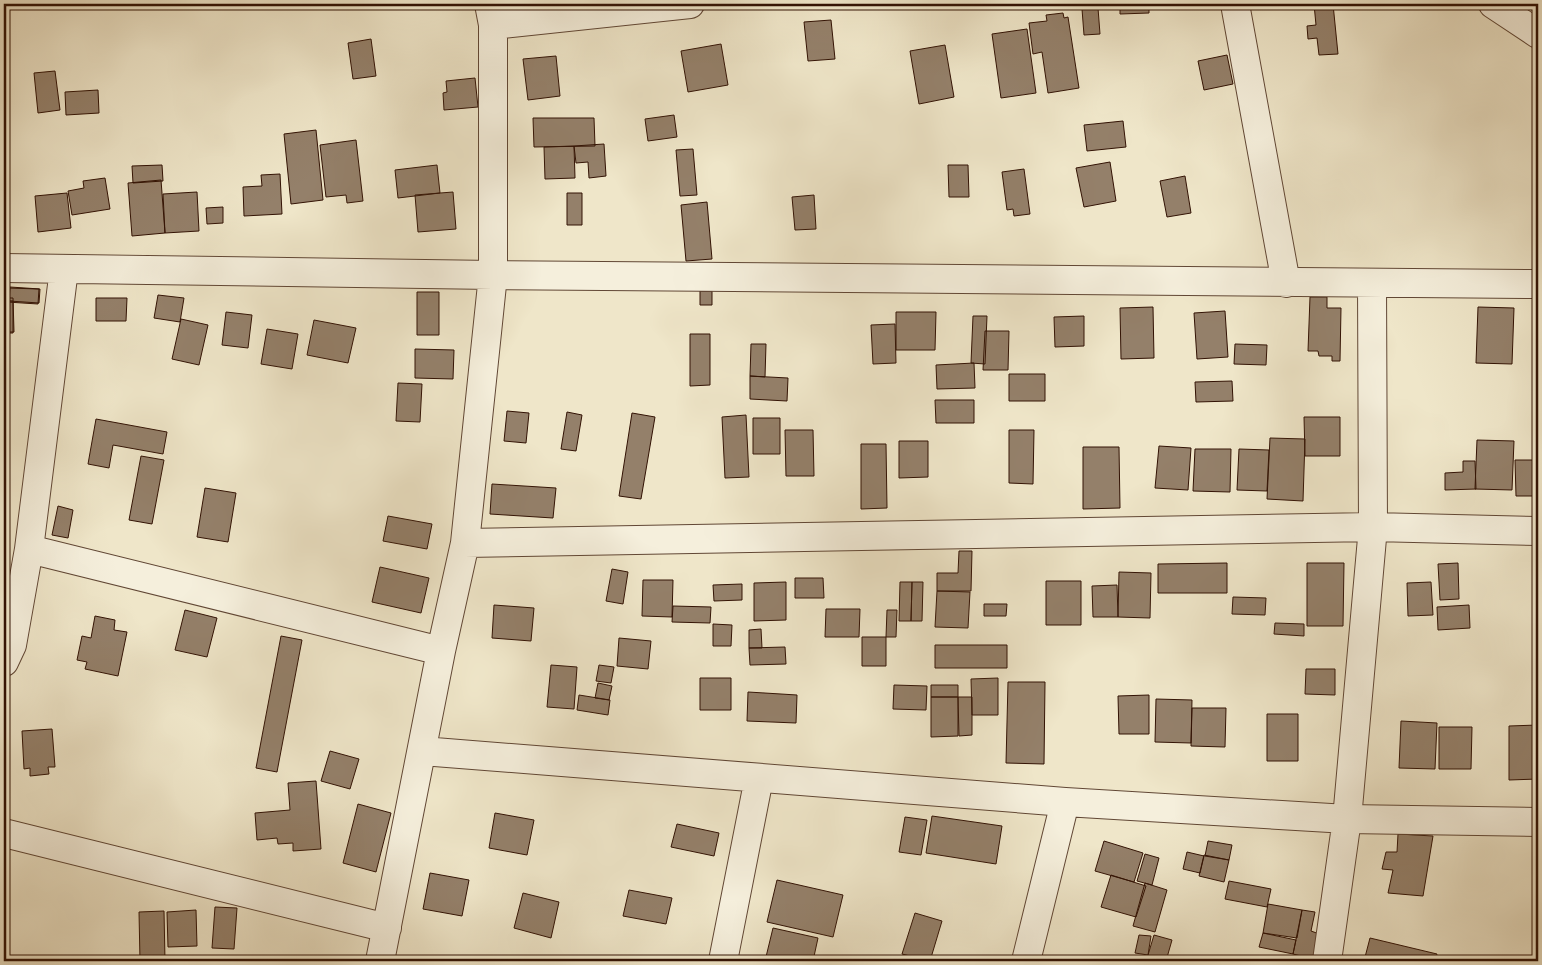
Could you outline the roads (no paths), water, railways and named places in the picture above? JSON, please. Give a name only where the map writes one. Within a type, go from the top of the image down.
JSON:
[{"type":"street","points":[[380,961],[441,651],[465,543],[493,275],[491,14],[690,4]]},
{"type":"street","points":[[1235,4],[1286,283]]},
{"type":"street","points":[[1493,4],[1538,34]]},
{"type":"street","points":[[4,268],[493,275],[1538,284]]},
{"type":"street","points":[[4,662],[12,645],[29,549],[64,269]]},
{"type":"street","points":[[1327,961],[1347,818],[1373,527],[1372,283]]},
{"type":"street","points":[[465,543],[1373,527],[1538,531]]},
{"type":"street","points":[[29,549],[441,651]]},
{"type":"street","points":[[422,751],[1066,802],[1347,818],[1538,822]]},
{"type":"street","points":[[723,961],[759,778]]},
{"type":"street","points":[[1026,961],[1066,802]]},
{"type":"street","points":[[4,833],[387,928]]}]
